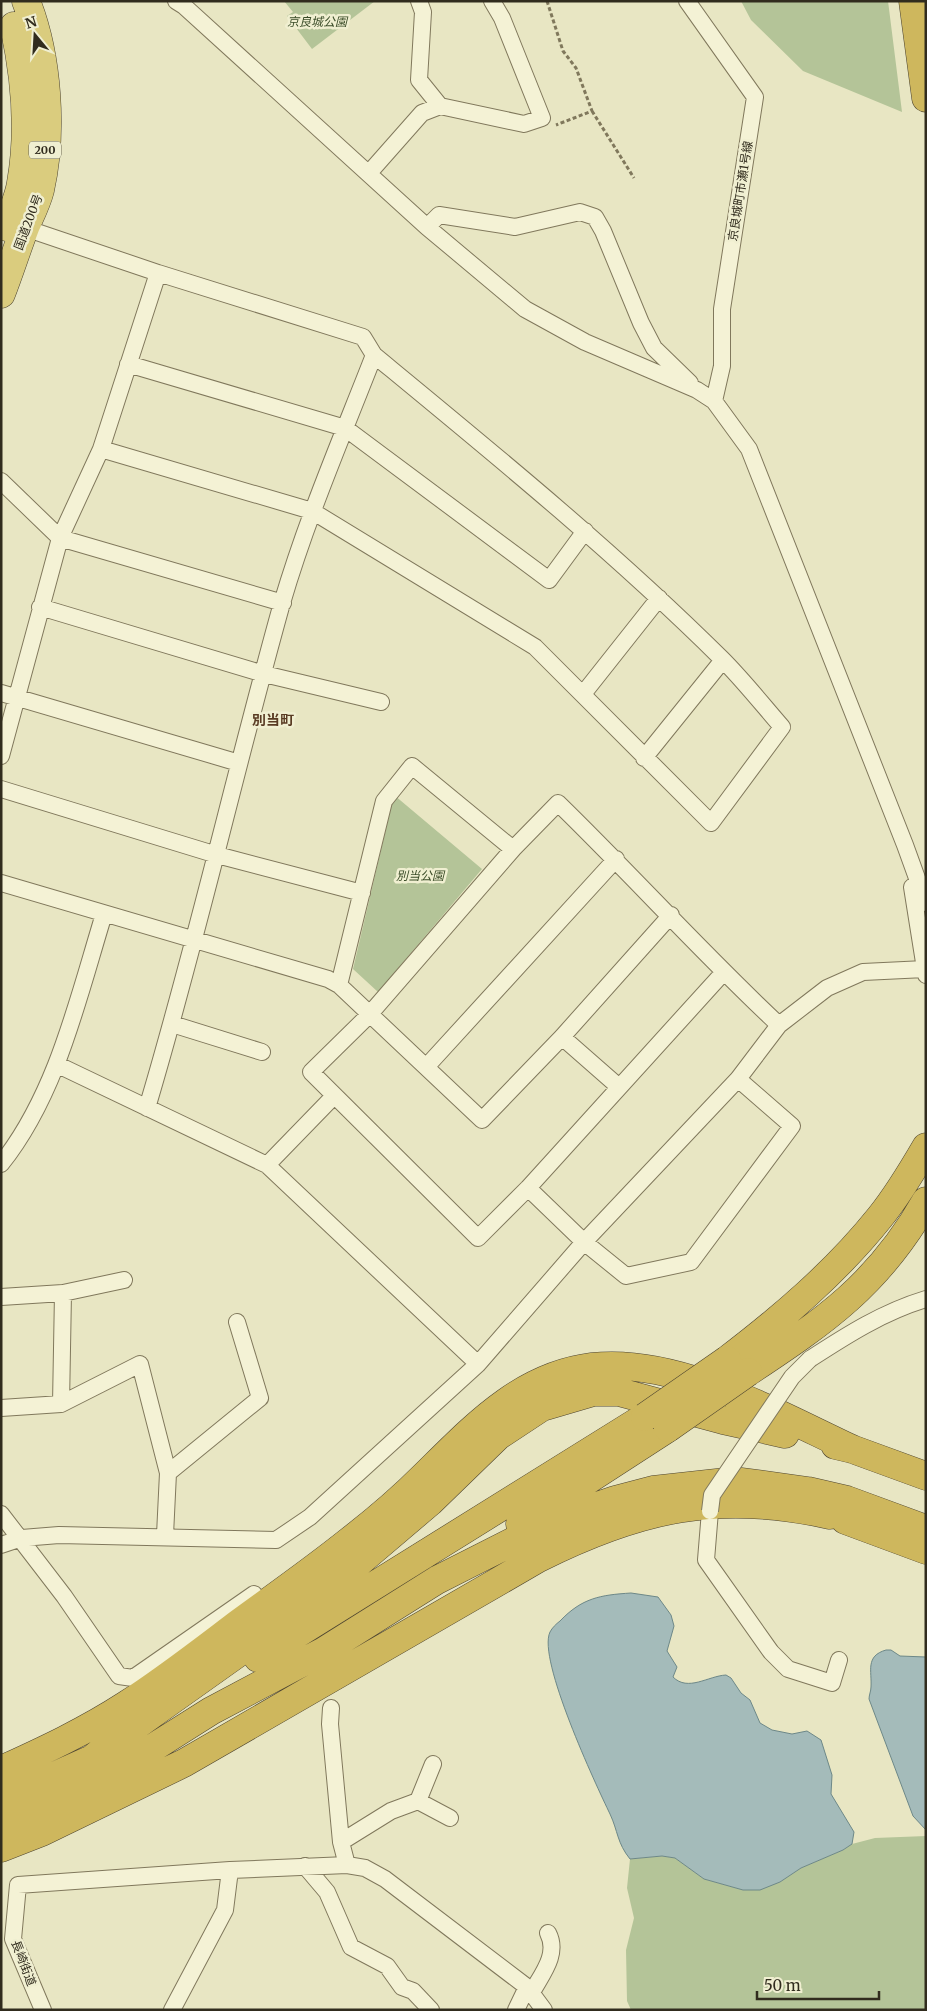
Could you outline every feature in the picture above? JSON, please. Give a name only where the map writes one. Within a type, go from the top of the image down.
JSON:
[{"type":"highway","name":"国道200号","points":[[1,294],[21,184],[25,146],[23,65],[13,17],[7,1]]},
{"type":"highway","name":"国道200号","points":[[12,231],[40,190],[47,102],[42,62],[31,14],[26,1]]},
{"type":"highway","points":[[913,1],[926,98]]},
{"type":"highway","points":[[924,1],[926,14]]},
{"type":"highway","points":[[738,1366],[880,1217],[926,1147]]},
{"type":"highway","points":[[324,1651],[738,1366],[833,1313],[888,1258],[926,1201]]},
{"type":"highway","points":[[1,1770],[86,1728],[124,1706],[170,1675],[347,1543],[415,1485],[499,1405],[542,1380],[592,1367],[644,1368],[670,1373],[738,1396],[852,1449],[926,1476]]},
{"type":"highway","points":[[1,1826],[46,1810],[98,1768],[118,1739],[238,1653],[357,1564],[430,1502],[498,1436],[542,1407],[593,1392],[619,1392],[723,1420],[852,1449]]},
{"type":"highway","points":[[118,1739],[245,1666],[656,1422]]},
{"type":"highway","points":[[1,1800],[98,1768],[211,1711],[324,1651],[437,1580],[520,1538],[577,1513],[653,1490],[735,1481],[772,1485],[847,1500],[926,1529]]},
{"type":"highway","points":[[1,1848],[42,1832],[184,1763],[539,1558],[575,1540],[644,1515],[680,1507],[724,1503],[766,1505],[802,1509],[878,1524],[926,1537]]},
{"type":"highway","points":[[836,1516],[926,1550]]},
{"type":"street","points":[[176,1],[192,13],[427,227],[525,309],[585,342],[697,390],[714,401],[749,449],[905,845],[926,903]]},
{"type":"street","points":[[419,1],[423,12],[419,80],[440,106]]},
{"type":"street","points":[[369,173],[422,113],[440,106],[524,124],[542,118],[502,18],[492,1]]},
{"type":"street","name":"京良城町市瀬1号線","points":[[687,1],[755,97],[722,309],[722,366],[714,401]]},
{"type":"street","points":[[427,227],[439,215],[515,227],[580,212],[595,217],[603,231],[641,324],[654,348],[697,390]]},
{"type":"street","points":[[12,231],[158,273],[363,337],[374,355],[585,531],[659,598],[723,660],[782,727],[711,823],[535,647],[312,511],[101,449]]},
{"type":"street","points":[[1,756],[9,695],[40,607],[60,538],[101,449],[158,273]]},
{"type":"street","points":[[147,1108],[172,1024],[282,603],[312,511],[374,355]]},
{"type":"street","points":[[128,364],[345,428],[548,580],[585,531]]},
{"type":"street","points":[[1,481],[60,538],[282,603]]},
{"type":"street","points":[[583,694],[659,598]]},
{"type":"street","points":[[40,607],[264,674],[381,702]]},
{"type":"street","points":[[644,758],[723,660]]},
{"type":"street","points":[[9,695],[239,763]]},
{"type":"street","points":[[339,985],[384,801],[412,766],[513,849]]},
{"type":"street","points":[[1,789],[217,855],[362,893]]},
{"type":"street","points":[[723,973],[528,1188],[478,1238],[311,1072],[369,1015],[513,849],[558,803],[671,915],[723,973],[779,1025]]},
{"type":"street","points":[[1,1545],[22,1538],[59,1535],[276,1540],[310,1517],[478,1364],[584,1242],[738,1080],[779,1025],[827,988],[863,972],[925,972],[905,845]]},
{"type":"street","points":[[427,1066],[616,859]]},
{"type":"street","points":[[1,883],[328,978],[339,985],[369,1015],[427,1066],[482,1120],[562,1037],[671,915]]},
{"type":"street","points":[[1,1164],[13,1149],[58,1065],[104,914]]},
{"type":"street","points":[[172,1024],[262,1052]]},
{"type":"street","points":[[562,1037],[619,1087]]},
{"type":"street","points":[[58,1065],[267,1165],[478,1364]]},
{"type":"street","points":[[528,1188],[584,1242],[626,1276],[691,1262],[792,1126],[738,1080]]},
{"type":"street","points":[[267,1165],[334,1096]]},
{"type":"street","points":[[1,1298],[63,1294],[124,1280]]},
{"type":"street","points":[[61,1404],[63,1294]]},
{"type":"street","points":[[839,1660],[832,1683],[788,1669],[770,1652],[706,1560],[712,1495],[792,1377],[810,1359],[860,1327],[899,1307],[926,1299]]},
{"type":"street","points":[[168,1473],[260,1398],[237,1322]]},
{"type":"street","points":[[1,1408],[61,1404],[140,1364],[168,1473],[165,1536]]},
{"type":"street","points":[[1,1514],[22,1538],[119,1676],[133,1678],[254,1594]]},
{"type":"street","points":[[331,1708],[330,1724],[341,1842],[347,1865]]},
{"type":"street","points":[[341,1842],[391,1811],[418,1801],[433,1764]]},
{"type":"street","points":[[418,1801],[450,1818]]},
{"type":"street","points":[[172,2010],[225,1910],[230,1870],[347,1865],[365,1868],[385,1879],[529,1990],[544,2010]]},
{"type":"street","points":[[305,1866],[327,1892],[351,1947],[386,1966],[402,1987],[413,1991],[430,2010]]},
{"type":"street","name":"長崎街道","points":[[42,2010],[13,1939],[18,1885],[230,1870]]},
{"type":"street","points":[[516,2010],[550,1960],[553,1942],[548,1933]]},
{"type":"path","points":[[592,111],[634,178]]},
{"type":"green space","name":"京良城公園","points":[[284,1],[375,1],[312,49],[287,16],[293,12]]},
{"type":"green space","points":[[741,1],[888,1],[902,112],[803,71],[751,20]]},
{"type":"green space","name":"別当公園","points":[[394,795],[482,869],[378,992],[353,969]]},
{"type":"green space","points":[[926,1836],[926,2010],[631,2010],[627,2001],[626,1950],[634,1918],[627,1888],[630,1859],[662,1856],[675,1858],[704,1879],[743,1890],[780,1882],[801,1868],[843,1850],[852,1844],[875,1838]]},
{"type":"water","points":[[631,1593],[658,1597],[671,1615],[674,1626],[667,1651],[677,1667],[673,1677],[685,1683],[692,1683],[726,1675],[731,1678],[741,1693],[750,1700],[760,1723],[772,1730],[792,1734],[807,1731],[821,1740],[832,1775],[831,1794],[854,1832],[852,1844],[843,1850],[801,1868],[780,1882],[760,1890],[743,1890],[704,1879],[675,1858],[662,1856],[630,1859],[620,1842],[613,1820],[581,1751],[560,1694],[548,1646],[552,1629],[576,1607],[592,1599]]},
{"type":"water","points":[[891,1650],[900,1656],[926,1657],[926,1830],[913,1816],[869,1699],[872,1660],[879,1653]]},
{"type":"district","name":"別当町","points":[[273,720]]}]
